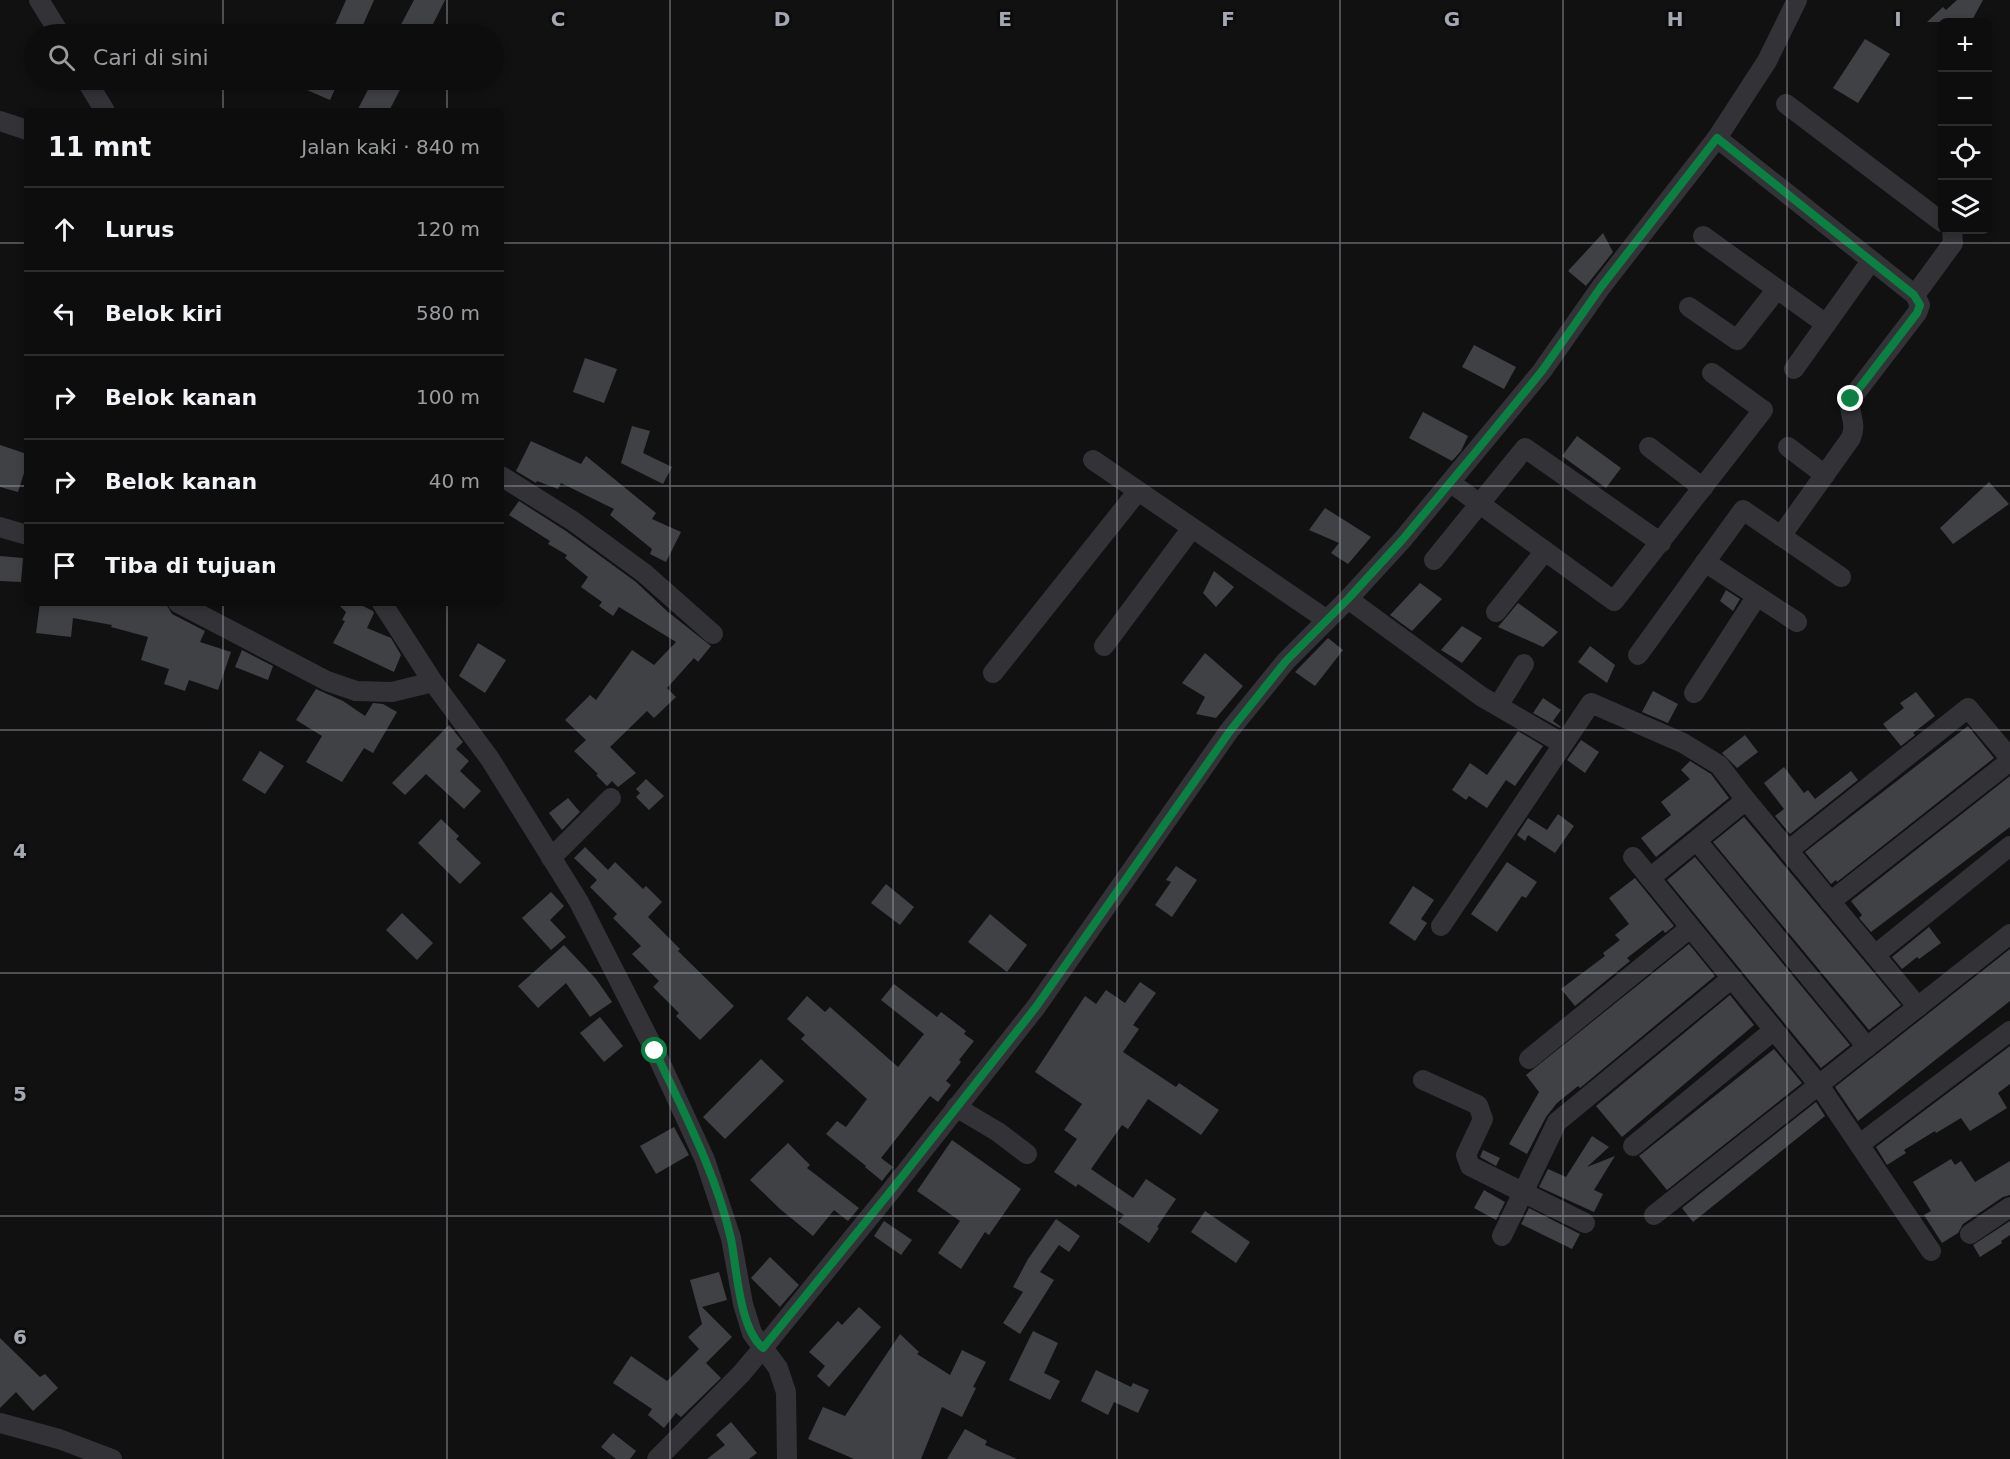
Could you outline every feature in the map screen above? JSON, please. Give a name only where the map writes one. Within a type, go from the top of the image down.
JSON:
[{"type":"street","points":[[657,1459],[741,1374],[763,1348],[1036,1007],[1230,731],[1286,661],[1348,599],[1451,483],[1542,371],[1601,287],[1717,138],[1767,61],[1797,0]]},
{"type":"street","points":[[36,2],[52,24]]},
{"type":"street","points":[[93,90],[103,108]]},
{"type":"street","points":[[1786,104],[1938,219]]},
{"type":"street","points":[[0,122],[24,129]]},
{"type":"street","points":[[1717,138],[1914,295],[1920,305],[1917,313],[1851,399],[1849,407],[1855,429],[1851,438],[1781,536]]},
{"type":"street","points":[[1914,295],[1953,243],[1952,234]]},
{"type":"street","points":[[1703,236],[1826,324]]},
{"type":"street","points":[[1794,369],[1871,261]]},
{"type":"street","points":[[1689,307],[1737,340],[1778,289]]},
{"type":"street","points":[[1451,483],[1614,601],[1763,410],[1712,373]]},
{"type":"street","points":[[1649,447],[1703,488]]},
{"type":"street","points":[[1788,447],[1825,475]]},
{"type":"street","points":[[1434,560],[1525,448],[1661,543]]},
{"type":"street","points":[[1093,460],[1327,620]]},
{"type":"street","points":[[504,478],[573,521],[644,573],[713,634]]},
{"type":"street","points":[[993,673],[1138,491]]},
{"type":"street","points":[[1638,655],[1743,510],[1841,578]]},
{"type":"street","points":[[0,527],[24,535]]},
{"type":"street","points":[[1104,646],[1192,528]]},
{"type":"street","points":[[1496,612],[1545,551]]},
{"type":"street","points":[[1705,562],[1797,622]]},
{"type":"street","points":[[1694,693],[1757,596]]},
{"type":"street","points":[[1348,599],[1482,697],[1563,744]]},
{"type":"street","points":[[184,606],[327,681],[356,691],[392,692],[434,682]]},
{"type":"street","points":[[384,606],[434,682],[490,759],[579,902],[655,1051],[705,1160],[731,1238],[743,1304],[752,1333],[778,1368],[786,1392],[787,1459]]},
{"type":"street","points":[[1498,706],[1524,664]]},
{"type":"street","points":[[1441,926],[1591,703],[1704,754],[1719,765],[1918,1007]]},
{"type":"street","points":[[1789,850],[1968,708],[2010,760],[1830,902]]},
{"type":"street","points":[[551,858],[611,798]]},
{"type":"street","points":[[1650,878],[1746,800]]},
{"type":"street","points":[[1697,841],[1867,1047]]},
{"type":"street","points":[[1875,955],[2010,846]]},
{"type":"street","points":[[1633,857],[1819,1085],[1932,1251]]},
{"type":"street","points":[[1529,1059],[1690,928]]},
{"type":"street","points":[[1654,1215],[2010,934]]},
{"type":"street","points":[[1502,1236],[1557,1122],[1732,978]]},
{"type":"street","points":[[1633,1146],[1774,1030]]},
{"type":"street","points":[[1860,1143],[2010,1031]]},
{"type":"street","points":[[1423,1080],[1478,1105],[1483,1119],[1466,1155],[1470,1166],[1585,1223]]},
{"type":"street","points":[[956,1107],[998,1132],[1027,1154]]},
{"type":"street","points":[[1970,1234],[2010,1207]]},
{"type":"street","points":[[0,1423],[59,1439],[112,1459]]},
{"type":"building","points":[[346,0],[374,0],[363,24],[335,24]]},
{"type":"building","points":[[414,0],[445,0],[433,24],[401,24]]},
{"type":"building","points":[[1957,0],[1983,0],[1973,18],[1938,18],[1938,22],[1927,22],[1943,7],[1946,10]]},
{"type":"building","points":[[1865,39],[1890,54],[1858,103],[1833,88]]},
{"type":"building","points":[[307,90],[334,90],[330,100]]},
{"type":"building","points":[[368,90],[400,90],[391,108],[359,108]]},
{"type":"building","points":[[1603,233],[1613,252],[1586,286],[1568,271]]},
{"type":"building","points":[[1474,345],[1516,367],[1504,389],[1462,367]]},
{"type":"building","points":[[585,358],[617,369],[604,403],[573,392]]},
{"type":"building","points":[[1423,412],[1468,436],[1461,451],[1452,461],[1409,438]]},
{"type":"building","points":[[632,426],[650,431],[643,453],[672,467],[663,484],[621,463]]},
{"type":"building","points":[[1577,436],[1621,468],[1606,488],[1562,456]]},
{"type":"building","points":[[531,441],[581,464],[586,456],[656,513],[652,519],[681,532],[666,562],[650,554],[652,549],[610,515],[614,509],[561,483],[558,489],[537,481],[536,483],[516,471]]},
{"type":"building","points":[[0,445],[24,453],[24,473],[18,492],[0,487]]},
{"type":"building","points":[[1989,482],[2009,504],[1953,544],[1940,528]]},
{"type":"building","points":[[519,501],[566,531],[636,582],[668,612],[711,646],[698,662],[694,658],[667,688],[676,697],[654,718],[647,711],[610,747],[636,773],[618,787],[612,781],[607,786],[574,751],[586,740],[565,720],[590,695],[596,700],[632,650],[654,665],[676,642],[619,607],[613,616],[599,606],[602,602],[581,587],[588,577],[565,558],[567,555],[548,544],[550,541],[509,515]]},
{"type":"building","points":[[1325,508],[1371,537],[1348,564],[1331,553],[1339,543],[1309,530]]},
{"type":"building","points":[[0,556],[23,558],[21,582],[0,581]]},
{"type":"building","points":[[1214,571],[1234,587],[1216,607],[1203,593]]},
{"type":"building","points":[[1420,583],[1442,599],[1412,631],[1390,615]]},
{"type":"building","points":[[1726,590],[1740,599],[1733,611],[1720,601]]},
{"type":"building","points":[[1518,603],[1558,632],[1543,647],[1498,627]]},
{"type":"building","points":[[40,606],[167,606],[172,614],[205,631],[200,642],[231,652],[218,690],[189,680],[185,691],[164,684],[169,669],[141,660],[148,637],[111,627],[112,625],[73,618],[71,637],[36,633]]},
{"type":"building","points":[[340,606],[363,606],[373,611],[367,628],[391,638],[401,655],[394,672],[333,643],[345,621],[342,620],[346,612]]},
{"type":"building","points":[[1462,626],[1482,638],[1462,663],[1441,650]]},
{"type":"building","points":[[1328,638],[1343,650],[1315,686],[1295,672]]},
{"type":"building","points":[[478,643],[506,660],[485,693],[459,676]]},
{"type":"building","points":[[1590,646],[1615,665],[1607,683],[1578,662]]},
{"type":"building","points":[[242,650],[273,666],[268,680],[235,667]]},
{"type":"building","points":[[1205,653],[1243,686],[1216,718],[1196,714],[1205,697],[1182,683]]},
{"type":"building","points":[[316,689],[343,701],[365,716],[373,703],[383,704],[397,712],[373,753],[364,748],[342,782],[306,762],[322,736],[296,720]]},
{"type":"building","points":[[1653,691],[1678,704],[1668,723],[1642,712]]},
{"type":"building","points":[[1916,692],[1935,716],[1913,733],[1915,735],[1901,746],[1883,724],[1904,708],[1900,703]]},
{"type":"building","points":[[1543,698],[1561,710],[1553,721],[1560,728],[1533,713]]},
{"type":"building","points":[[449,725],[463,742],[456,749],[469,761],[460,771],[481,791],[464,809],[426,774],[405,795],[392,783]]},
{"type":"building","points":[[1968,726],[1994,758],[1837,882],[1836,880],[1831,884],[1805,852]]},
{"type":"building","points":[[1518,731],[1543,746],[1515,786],[1506,780],[1487,808],[1469,796],[1466,800],[1452,790],[1470,763],[1487,775]]},
{"type":"building","points":[[1745,735],[1758,752],[1737,768],[1722,753]]},
{"type":"building","points":[[1581,740],[1599,752],[1585,773],[1567,760]]},
{"type":"building","points":[[260,751],[284,766],[265,794],[242,780]]},
{"type":"building","points":[[1690,761],[1711,774],[1729,798],[1656,857],[1641,838],[1671,815],[1661,802],[1690,779],[1681,770]]},
{"type":"building","points":[[1784,767],[1804,793],[1808,790],[1815,799],[1851,771],[1858,780],[1790,834],[1775,816],[1784,809],[1764,783]]},
{"type":"building","points":[[2010,776],[2010,827],[1871,932],[1859,918],[1862,915],[1851,901]]},
{"type":"building","points":[[646,779],[664,796],[649,810],[636,797],[640,793],[636,789]]},
{"type":"building","points":[[568,798],[580,812],[562,830],[549,813]]},
{"type":"building","points":[[1558,814],[1574,826],[1555,853],[1528,835],[1525,841],[1517,835],[1528,818],[1547,830]]},
{"type":"building","points":[[1744,817],[1901,1005],[1869,1030],[1713,842]]},
{"type":"building","points":[[441,819],[459,836],[456,839],[481,863],[460,884],[418,843]]},
{"type":"building","points":[[585,847],[608,870],[615,862],[643,889],[646,886],[662,902],[648,917],[680,949],[678,951],[734,1006],[700,1040],[676,1016],[679,1013],[653,987],[659,981],[632,954],[641,946],[613,918],[617,914],[590,887],[597,880],[574,858]]},
{"type":"building","points":[[1695,857],[1850,1045],[1821,1068],[1667,880]]},
{"type":"building","points":[[1507,862],[1537,882],[1526,898],[1522,896],[1497,932],[1471,914]]},
{"type":"building","points":[[1176,866],[1197,880],[1172,917],[1155,905],[1171,882],[1166,880]]},
{"type":"building","points":[[1635,878],[1674,926],[1665,933],[1663,930],[1627,958],[1630,961],[1575,1006],[1561,989],[1605,956],[1603,953],[1620,940],[1615,935],[1629,924],[1609,898]]},
{"type":"building","points":[[886,884],[914,907],[900,925],[871,903]]},
{"type":"building","points":[[1413,886],[1434,900],[1421,919],[1427,923],[1415,941],[1389,923]]},
{"type":"building","points":[[551,892],[564,906],[550,920],[566,937],[551,950],[522,918]]},
{"type":"building","points":[[402,913],[433,943],[417,960],[386,930]]},
{"type":"building","points":[[990,914],[1027,945],[1007,972],[968,942]]},
{"type":"building","points":[[1929,927],[1941,943],[1902,969],[1892,957]]},
{"type":"building","points":[[1689,944],[1715,976],[1580,1088],[1578,1086],[1557,1103],[1546,1117],[1527,1154],[1509,1144],[1539,1092],[1526,1075]]},
{"type":"building","points":[[564,945],[596,979],[612,1002],[590,1017],[566,983],[538,1008],[518,986]]},
{"type":"building","points":[[2010,949],[2010,1001],[1858,1121],[1835,1087]]},
{"type":"building","points":[[1140,982],[1156,993],[1133,1025],[1139,1029],[1123,1052],[1176,1087],[1179,1083],[1219,1110],[1201,1135],[1148,1099],[1128,1129],[1122,1125],[1091,1169],[1133,1198],[1146,1179],[1176,1199],[1149,1243],[1118,1222],[1124,1215],[1078,1184],[1076,1187],[1054,1172],[1077,1139],[1064,1130],[1082,1104],[1035,1072],[1085,996],[1096,1004],[1106,990],[1125,1003]]},
{"type":"building","points":[[894,984],[937,1017],[941,1012],[966,1031],[964,1034],[974,1041],[946,1081],[951,1085],[938,1102],[930,1096],[881,1158],[893,1167],[882,1181],[826,1134],[837,1121],[846,1127],[867,1099],[801,1039],[805,1035],[787,1019],[807,996],[825,1012],[830,1007],[898,1067],[924,1034],[881,1000]]},
{"type":"building","points":[[1730,995],[1754,1025],[1622,1137],[1596,1106]]},
{"type":"building","points":[[600,1017],[623,1046],[604,1062],[580,1033]]},
{"type":"building","points":[[2010,1046],[2010,1084],[1998,1093],[2007,1108],[1970,1131],[1961,1118],[1904,1150],[1906,1153],[1887,1165],[1876,1147]]},
{"type":"building","points":[[1774,1049],[1802,1083],[1667,1190],[1639,1156]]},
{"type":"building","points":[[761,1059],[784,1081],[725,1139],[703,1117]]},
{"type":"building","points":[[1816,1102],[1825,1116],[1693,1222],[1682,1208]]},
{"type":"building","points":[[674,1127],[689,1155],[656,1174],[640,1146]]},
{"type":"building","points":[[1592,1136],[1609,1147],[1587,1167],[1615,1156],[1594,1190],[1603,1194],[1594,1212],[1539,1187],[1548,1169],[1566,1177]]},
{"type":"building","points":[[952,1140],[1021,1189],[989,1235],[985,1232],[961,1269],[938,1253],[960,1221],[917,1191]]},
{"type":"building","points":[[788,1143],[810,1165],[807,1168],[859,1208],[848,1221],[834,1210],[813,1236],[750,1180]]},
{"type":"building","points":[[1483,1150],[1500,1158],[1496,1166],[1480,1157]]},
{"type":"building","points":[[1951,1159],[1955,1165],[1961,1161],[1975,1182],[2010,1161],[2010,1195],[2003,1197],[1963,1224],[1958,1233],[1942,1243],[1924,1215],[1931,1211],[1913,1182]]},
{"type":"building","points":[[1484,1190],[1505,1202],[1496,1220],[1474,1208]]},
{"type":"building","points":[[1529,1208],[1580,1234],[1572,1249],[1521,1224]]},
{"type":"building","points":[[1205,1211],[1250,1242],[1236,1263],[1191,1232]]},
{"type":"building","points":[[1056,1219],[1080,1236],[1069,1252],[1059,1245],[1040,1272],[1054,1280],[1020,1334],[1003,1323],[1023,1292],[1013,1287],[1028,1259]]},
{"type":"building","points":[[884,1221],[912,1240],[901,1255],[874,1236]]},
{"type":"building","points":[[2010,1221],[2010,1235],[1980,1257],[1973,1245]]},
{"type":"building","points":[[770,1257],[799,1285],[780,1307],[751,1278]]},
{"type":"building","points":[[719,1272],[727,1300],[702,1307],[732,1337],[706,1363],[721,1378],[681,1417],[676,1413],[664,1428],[648,1415],[652,1409],[613,1383],[631,1356],[667,1381],[699,1349],[688,1337],[702,1324],[690,1280]]},
{"type":"building","points":[[859,1307],[881,1327],[829,1387],[817,1376],[825,1366],[809,1352],[838,1321],[842,1325]]},
{"type":"building","points":[[1033,1331],[1058,1343],[1044,1373],[1060,1381],[1050,1400],[1009,1380]]},
{"type":"building","points":[[900,1334],[919,1352],[917,1354],[950,1375],[962,1350],[986,1362],[973,1387],[976,1388],[962,1417],[942,1407],[921,1459],[854,1459],[808,1439],[823,1407],[845,1416]]},
{"type":"building","points":[[0,1338],[40,1377],[45,1374],[58,1388],[33,1411],[16,1392],[0,1408]]},
{"type":"building","points":[[1096,1370],[1131,1387],[1133,1383],[1149,1390],[1138,1413],[1114,1402],[1108,1415],[1081,1401]]},
{"type":"building","points":[[731,1422],[757,1453],[749,1459],[707,1459],[725,1445],[716,1435]]},
{"type":"building","points":[[965,1429],[987,1441],[985,1445],[1017,1459],[947,1459]]},
{"type":"building","points":[[613,1433],[636,1451],[630,1459],[616,1459],[601,1447]]},
{"type":"route","points":[[655,1051],[705,1160],[731,1238],[743,1304],[752,1333],[763,1348],[1036,1007],[1230,731],[1286,661],[1348,599],[1403,539],[1474,454],[1542,371],[1601,287],[1717,138],[1914,295],[1920,305],[1917,313],[1851,399]]}]
